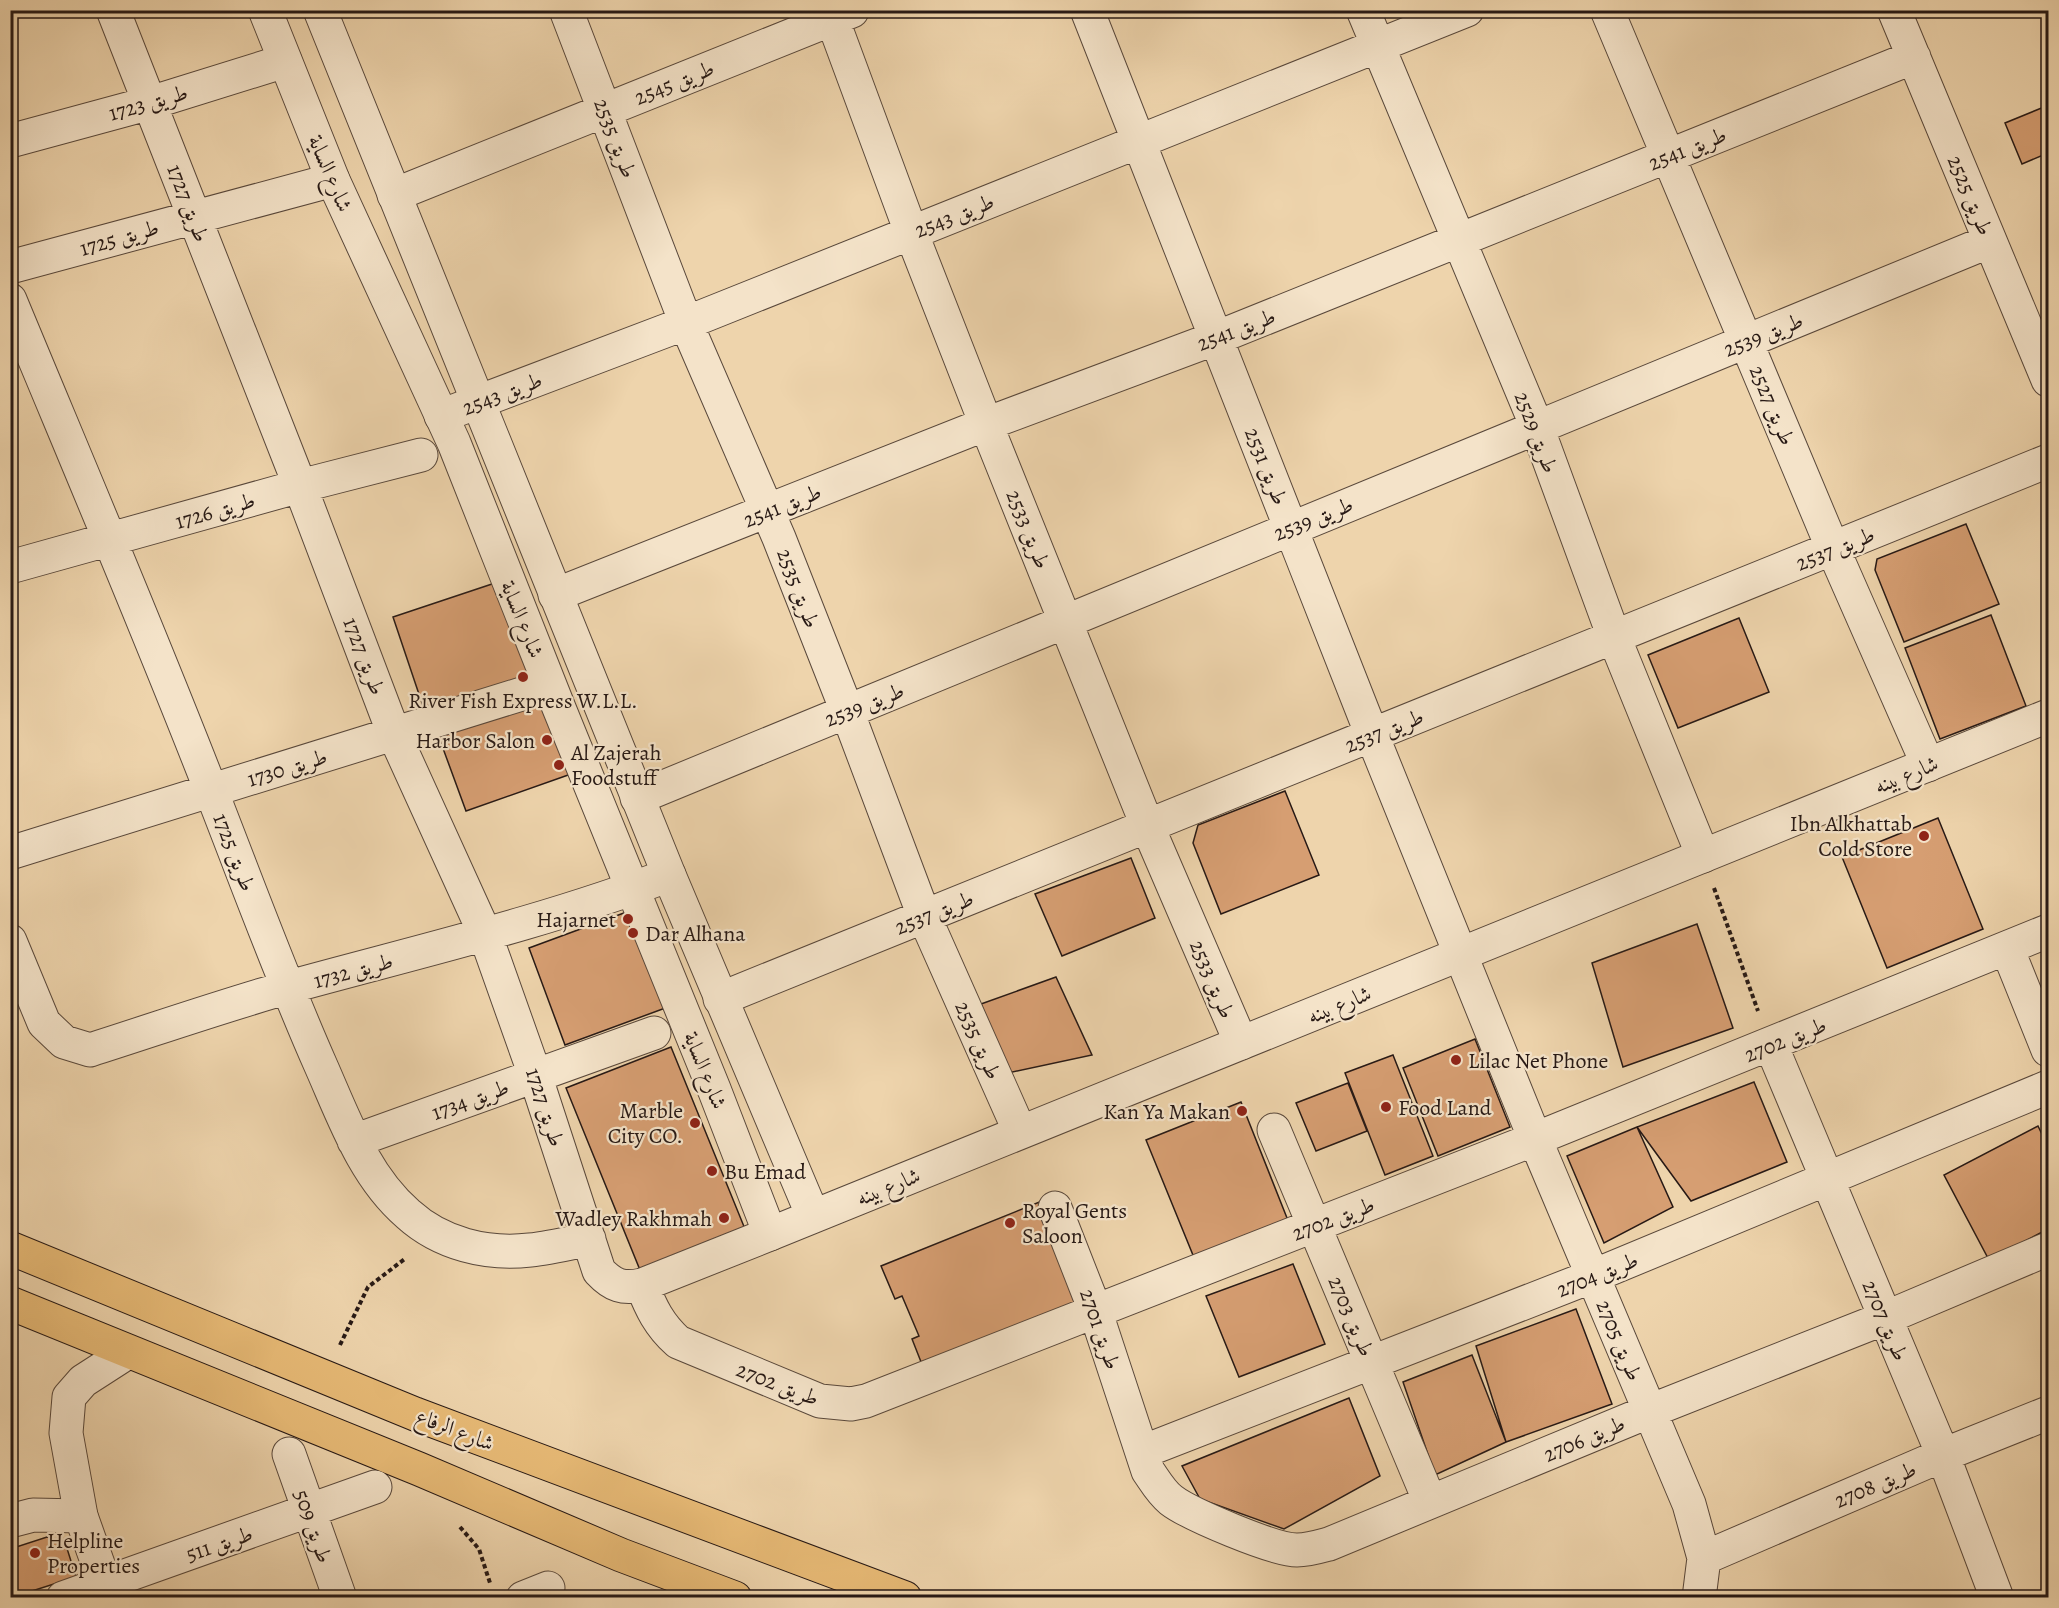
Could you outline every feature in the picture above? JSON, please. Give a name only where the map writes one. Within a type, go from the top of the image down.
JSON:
[{"type":"main road","name":"شارع الرفاع","points":[[10,1248],[415,1414],[905,1598]]},
{"type":"main road","points":[[10,1303],[419,1469],[621,1555],[735,1598]]},
{"type":"street","name":"طريق 1727","points":[[113,10],[300,486],[394,734],[485,934],[535,1075],[599,1271],[609,1282],[618,1286],[635,1286]]},
{"type":"street","name":"شارع الساية","points":[[265,10],[333,180],[454,444],[714,1089],[770,1234]]},
{"type":"street","name":"شارع الساية","points":[[320,10],[637,798],[813,1216]]},
{"type":"street","name":"طريق 2535","points":[[566,10],[686,323],[768,510],[924,916],[1020,1132]]},
{"type":"street","name":"طريق 2531","points":[[1087,10],[1372,735],[1462,954]]},
{"type":"street","name":"طريق 2529","points":[[1363,10],[1537,427],[1614,637],[1703,856]]},
{"type":"street","name":"طريق 2543","points":[[441,416],[686,323],[1467,10]]},
{"type":"street","name":"طريق 2527","points":[[1607,10],[1833,549],[1928,765]]},
{"type":"street","name":"طريق 2525","points":[[1894,10],[2048,380]]},
{"type":"street","name":"طريق 2545","points":[[394,195],[839,13]]},
{"type":"street","name":"طريق 2533","points":[[839,13],[911,232],[1147,825],[1241,1043]]},
{"type":"street","name":"طريق 2541","points":[[555,595],[986,424],[1216,338],[1914,57]]},
{"type":"street","name":"طريق 1723","points":[[10,141],[150,103],[285,61]]},
{"type":"street","name":"طريق 1725","points":[[10,267],[333,180]]},
{"type":"street","name":"طريق 2539","points":[[637,798],[1990,241]]},
{"type":"street","name":"طريق 1725","points":[[10,300],[110,539],[211,791],[286,988],[354,1142],[386,1192],[409,1216],[436,1234],[466,1246],[499,1252],[531,1250],[589,1239]]},
{"type":"street","name":"طريق 1726","points":[[10,567],[300,486],[421,455]]},
{"type":"street","name":"طريق 2537","points":[[720,999],[2049,461]]},
{"type":"street","name":"طريق 1730","points":[[10,853],[528,692]]},
{"type":"street","name":"شارع بينه","points":[[635,1286],[770,1234],[2049,716]]},
{"type":"street","name":"طريق 1732","points":[[10,940],[44,1023],[64,1042],[90,1050],[286,988],[485,934],[633,889],[669,875]]},
{"type":"street","name":"طريق 2702","points":[[635,1286],[664,1330],[678,1342],[820,1401],[851,1404],[881,1396],[1535,1139],[2049,931]]},
{"type":"street","points":[[2007,948],[2049,1050]]},
{"type":"street","name":"طريق 2705","points":[[1462,954],[1535,1139],[1689,1504],[1704,1558],[1699,1598]]},
{"type":"street","name":"طريق 1734","points":[[354,1142],[654,1033]]},
{"type":"street","name":"طريق 2707","points":[[1771,1045],[1943,1455],[1997,1598]]},
{"type":"street","name":"طريق 2704","points":[[1142,1452],[1593,1276],[2049,1087]]},
{"type":"street","name":"طريق 2703","points":[[1274,1130],[1430,1502]]},
{"type":"street","name":"طريق 2701","points":[[1054,1208],[1095,1310],[1142,1452]]},
{"type":"street","name":"طريق 2706","points":[[1142,1452],[1148,1471],[1158,1487],[1172,1500],[1189,1510],[1280,1548],[1296,1550],[1321,1546],[1650,1411],[1885,1318],[2049,1249]]},
{"type":"street","points":[[107,1590],[81,1516],[66,1433],[69,1397],[83,1381],[128,1352]]},
{"type":"street","name":"طريق 2708","points":[[1704,1558],[1943,1455],[2049,1413]]},
{"type":"street","name":"طريق 509","points":[[289,1454],[340,1598]]},
{"type":"street","name":"طريق 511","points":[[63,1598],[107,1590],[375,1487]]},
{"type":"street","points":[[10,1521],[33,1515],[81,1516]]},
{"type":"path","points":[[1703,856],[1771,1045]]},
{"type":"path","points":[[354,1314],[368,1287],[436,1234]]},
{"type":"path","points":[[459,1525],[479,1549],[492,1588]]},
{"type":"building","points":[[2044,107],[2048,112],[2048,153],[2022,164],[2005,123]]},
{"type":"building","points":[[1966,524],[1999,604],[1904,642],[1875,570],[1877,559]]},
{"type":"building","points":[[501,581],[536,682],[427,718],[393,617]]},
{"type":"building","points":[[1991,615],[2026,706],[1940,739],[1905,648]]},
{"type":"building","points":[[1739,618],[1769,692],[1678,728],[1648,655]]},
{"type":"building","points":[[542,695],[571,774],[466,811],[437,732]]},
{"type":"building","points":[[1285,791],[1319,875],[1221,914],[1193,843],[1198,825]]},
{"type":"building","points":[[1938,818],[1983,929],[1887,968],[1842,857]]},
{"type":"building","points":[[1131,858],[1155,918],[1062,956],[1035,894]]},
{"type":"building","points":[[632,910],[668,1007],[565,1045],[529,948]]},
{"type":"building","points":[[1697,924],[1733,1028],[1623,1067],[1592,963]]},
{"type":"building","points":[[1056,977],[1092,1055],[1008,1073],[981,1004]]},
{"type":"building","points":[[1475,1039],[1510,1127],[1438,1156],[1403,1068]]},
{"type":"building","points":[[671,1047],[745,1229],[640,1270],[566,1088]]},
{"type":"building","name":"Food Land","points":[[1393,1055],[1433,1156],[1385,1175],[1345,1073]]},
{"type":"building","points":[[1754,1082],[1787,1162],[1691,1201],[1637,1127]]},
{"type":"building","points":[[1348,1083],[1367,1131],[1316,1151],[1296,1103]]},
{"type":"building","points":[[1241,1102],[1289,1223],[1195,1260],[1146,1140]]},
{"type":"building","points":[[2038,1126],[2048,1147],[2048,1229],[1989,1260],[1944,1175]]},
{"type":"building","points":[[1637,1127],[1673,1207],[1604,1243],[1567,1156]]},
{"type":"building","points":[[1042,1201],[1085,1308],[925,1372],[912,1339],[919,1336],[902,1296],[895,1299],[881,1266]]},
{"type":"building","points":[[1293,1264],[1325,1344],[1239,1377],[1206,1296]]},
{"type":"building","points":[[1576,1309],[1612,1404],[1506,1442],[1476,1346]]},
{"type":"building","points":[[1472,1355],[1506,1442],[1435,1475],[1403,1382]]},
{"type":"building","points":[[1349,1398],[1380,1476],[1284,1529],[1200,1499],[1182,1466]]},
{"type":"building","points":[[47,1537],[65,1542],[76,1577],[10,1598],[10,1549]]},
{"type":"place","name":"River Fish Express W.L.L.","points":[[523,677]]},
{"type":"place","name":"Harbor Salon","points":[[547,740]]},
{"type":"place","name":"Al Zajerah Foodstuff","points":[[559,765]]},
{"type":"place","name":"Ibn Alkhattab Cold Store","points":[[1924,836]]},
{"type":"place","name":"Hajarnet","points":[[628,919]]},
{"type":"place","name":"Dar Alhana","points":[[633,933]]},
{"type":"place","name":"Lilac Net Phone","points":[[1456,1060]]},
{"type":"place","name":"Food Land","points":[[1386,1107]]},
{"type":"place","name":"Kan Ya Makan","points":[[1242,1111]]},
{"type":"place","name":"Marble City CO.","points":[[695,1123]]},
{"type":"place","name":"Bu Emad","points":[[712,1171]]},
{"type":"place","name":"Wadley Rakhmah","points":[[724,1218]]},
{"type":"place","name":"Royal Gents Saloon","points":[[1010,1223]]},
{"type":"place","name":"Helpline Properties","points":[[35,1553]]}]
